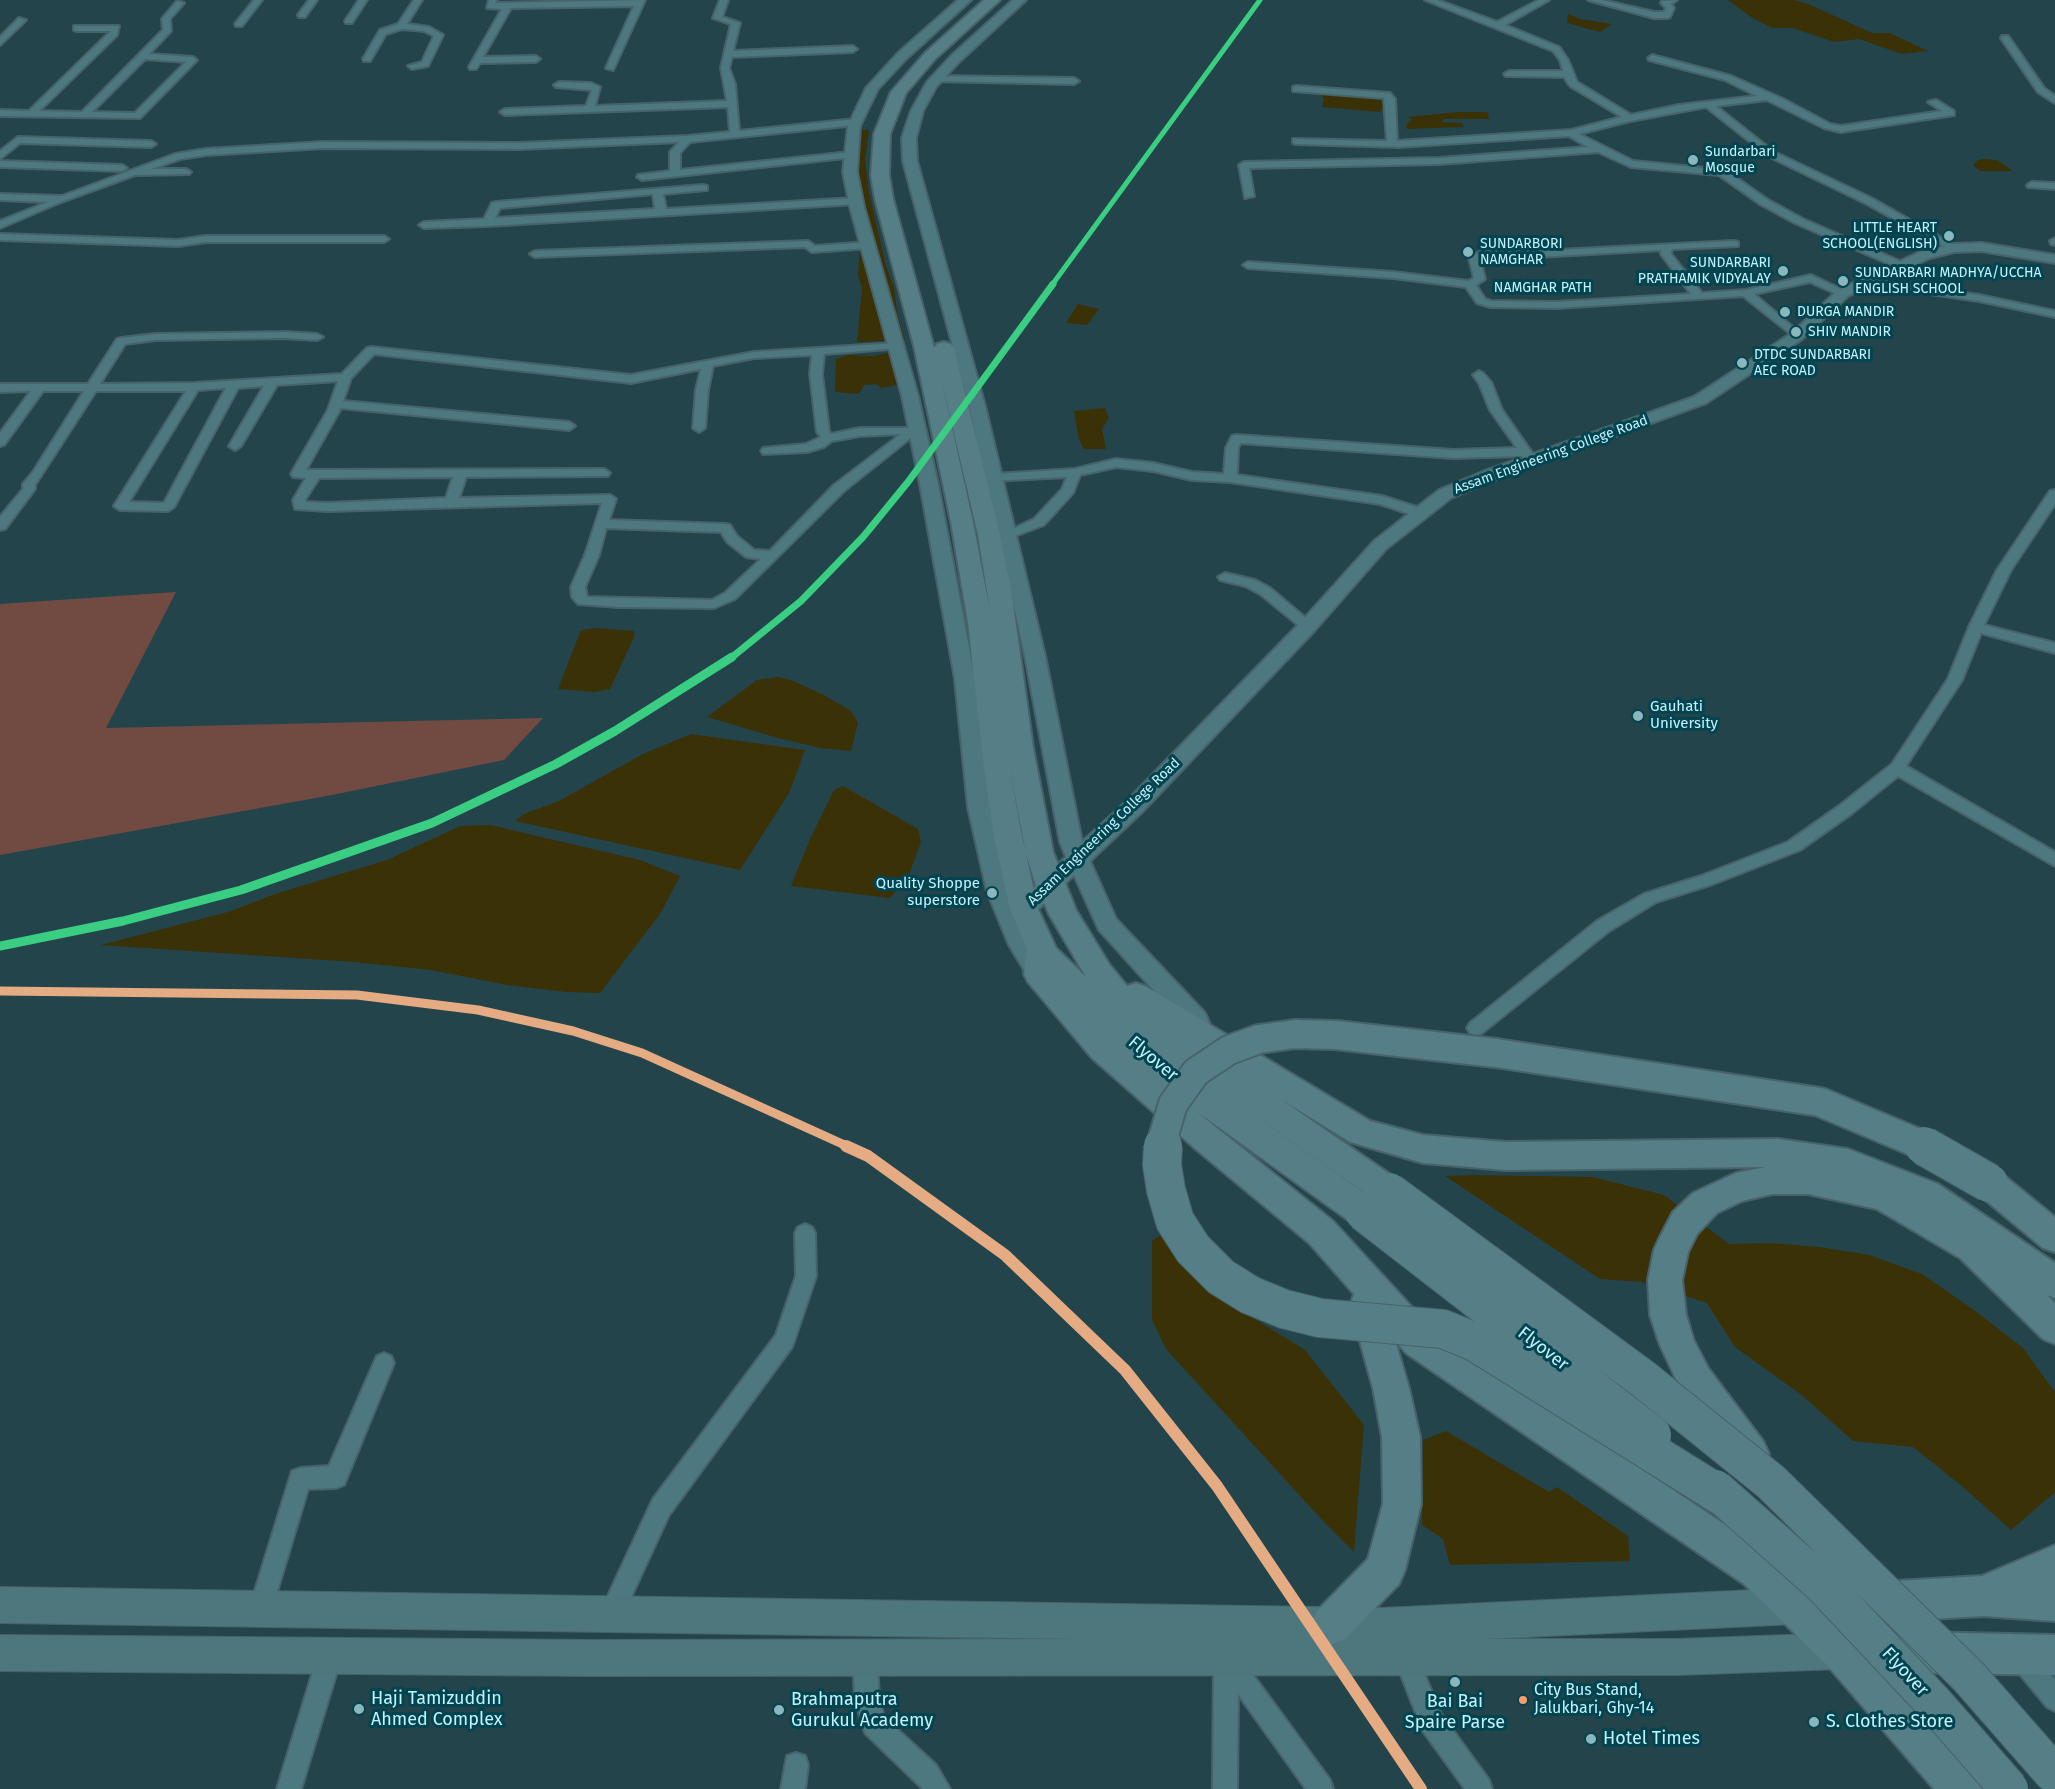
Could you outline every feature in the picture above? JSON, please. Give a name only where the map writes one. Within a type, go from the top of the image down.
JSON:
[{"type":"highway","name":"Flyover","points":[[1009,0],[945,57],[915,93],[903,116],[898,134],[897,177],[943,344],[989,536],[1007,640],[1031,812],[1049,884],[1076,938],[1098,972],[1120,999],[1145,1022],[1376,1202],[1728,1500],[1822,1584],[1934,1703],[2008,1789]]},
{"type":"highway","points":[[972,6],[898,92],[882,134],[880,175],[884,199],[924,346],[971,565],[997,769],[1024,909],[1041,961],[1103,1049],[1209,1141],[1321,1232],[1419,1341],[1758,1570],[1841,1651],[1962,1789]]},
{"type":"highway","name":"Flyover","points":[[1041,961],[1175,1078],[1376,1202],[1641,1378],[1771,1482],[1969,1677],[2055,1775]]},
{"type":"highway","points":[[1098,972],[1361,1132],[1424,1149],[1506,1156],[1778,1153],[1848,1163],[1926,1194],[2055,1282]]},
{"type":"highway","points":[[1728,1500],[1474,1342],[1443,1329],[1320,1318],[1284,1309],[1250,1295],[1221,1276],[1193,1249],[1175,1221],[1166,1190],[1162,1164],[1163,1138],[1173,1104],[1197,1072],[1229,1050],[1259,1039],[1295,1034],[1336,1035],[1647,1074],[1820,1102],[1917,1142],[1989,1184],[2055,1237]]},
{"type":"highway","points":[[1771,1482],[1695,1380],[1678,1345],[1668,1315],[1665,1280],[1671,1250],[1685,1223],[1705,1203],[1736,1188],[1772,1180],[1808,1180],[1848,1187],[1884,1197],[1972,1248],[2020,1291],[2055,1328]]},
{"type":"highway","points":[[1331,1625],[1385,1570],[1402,1504],[1401,1437],[1391,1388],[1367,1303],[1344,1258]]},
{"type":"highway","points":[[1983,1596],[2055,1565]]},
{"type":"highway","points":[[1795,1606],[1983,1596],[2055,1601]]},
{"type":"highway","points":[[1841,1651],[2037,1654]]},
{"type":"main road","points":[[0,1605],[1383,1626],[1795,1606]]},
{"type":"main road","points":[[0,1653],[590,1658],[1678,1657],[1841,1651]]},
{"type":"street","points":[[239,24],[258,0]]},
{"type":"street","points":[[302,15],[313,0]]},
{"type":"street","points":[[349,21],[363,0]]},
{"type":"street","points":[[401,26],[418,0]]},
{"type":"street","points":[[493,0],[490,6],[640,2],[610,68]]},
{"type":"street","points":[[724,0],[717,18],[736,24],[725,68],[735,134]]},
{"type":"street","points":[[1020,0],[936,79],[915,120],[909,138],[910,161],[977,406],[1035,656],[1071,842],[1107,924],[1196,1020],[1203,1036]]},
{"type":"street","points":[[1429,0],[1556,49],[1564,60],[1567,74],[1573,84],[1630,118]]},
{"type":"street","points":[[1498,25],[1545,0]]},
{"type":"street","points":[[1592,0],[1654,15],[1667,15],[1670,8],[1665,3],[1674,0],[1683,1]]},
{"type":"street","points":[[84,115],[167,31],[166,19],[180,3]]},
{"type":"street","points":[[508,6],[476,63],[536,59]]},
{"type":"street","points":[[972,6],[885,72],[872,88],[856,122],[850,172],[897,346],[965,679],[981,818],[998,891],[1017,939],[1041,961]]},
{"type":"street","points":[[0,42],[22,20]]},
{"type":"street","points":[[367,59],[382,32],[401,26],[426,29],[439,34],[425,64],[412,66]]},
{"type":"street","points":[[31,114],[114,33],[116,28],[77,28]]},
{"type":"street","points":[[2005,38],[2041,90],[2055,100]]},
{"type":"street","points":[[730,54],[853,49]]},
{"type":"street","points":[[0,113],[137,116],[193,60],[144,56]]},
{"type":"street","points":[[1652,58],[1728,78],[1780,101],[1827,126],[1841,129],[1951,113],[1934,102]]},
{"type":"street","points":[[1509,74],[1567,74]]},
{"type":"street","points":[[936,79],[1074,81]]},
{"type":"street","points":[[559,85],[591,86],[597,89],[590,108]]},
{"type":"street","points":[[1296,89],[1387,94],[1390,99],[1392,143]]},
{"type":"street","points":[[2041,90],[2055,90]]},
{"type":"street","points":[[610,97],[612,107]]},
{"type":"street","points":[[1296,141],[1392,143],[1571,133],[1630,118],[1708,104],[1768,97]]},
{"type":"street","points":[[505,112],[676,102],[732,104]]},
{"type":"street","points":[[1708,104],[1771,154],[1869,201],[1954,248]]},
{"type":"street","points":[[0,225],[178,156],[206,152],[323,145],[439,147],[612,143],[687,139],[856,122]]},
{"type":"street","points":[[1571,133],[1598,149],[1631,164],[1722,172],[1764,202],[1799,222],[1900,265]]},
{"type":"street","points":[[439,147],[445,137]]},
{"type":"street","points":[[675,173],[675,152],[687,139]]},
{"type":"street","points":[[0,156],[18,140],[151,144]]},
{"type":"street","points":[[1249,196],[1244,165],[1284,163],[1345,165],[1439,161],[1598,149]]},
{"type":"street","points":[[642,177],[851,155]]},
{"type":"street","points":[[0,164],[122,168]]},
{"type":"street","points":[[134,172],[186,172]]},
{"type":"street","points":[[2032,185],[2055,186]]},
{"type":"street","points":[[487,223],[496,205],[704,188]]},
{"type":"street","points":[[658,191],[661,213]]},
{"type":"street","points":[[0,197],[63,200]]},
{"type":"street","points":[[424,225],[856,201]]},
{"type":"street","points":[[0,214],[24,215]]},
{"type":"street","points":[[0,237],[178,243],[206,239],[384,239]]},
{"type":"street","points":[[535,254],[808,244],[812,249],[869,245]]},
{"type":"street","points":[[1248,265],[1393,275],[1470,284],[1480,279],[1474,258],[1481,254],[1538,254],[1734,244]]},
{"type":"street","points":[[1667,246],[1666,254],[1699,297]]},
{"type":"street","name":"Assam Engineering College Road","points":[[1024,909],[1134,807],[1308,626],[1380,545],[1445,494],[1528,456],[1700,400],[1797,336],[1843,293],[1924,255],[1954,248],[1981,248],[2055,259]]},
{"type":"street","name":"NAMGHAR PATH","points":[[1470,284],[1481,301],[1490,304],[1557,305],[1699,297],[1746,292],[1811,278],[1843,293]]},
{"type":"street","points":[[1865,282],[1979,298],[2055,314]]},
{"type":"street","points":[[1746,292],[1797,336]]},
{"type":"street","points":[[0,526],[29,489],[29,484],[38,474],[90,387],[121,341],[155,337],[285,335],[317,337]]},
{"type":"street","points":[[604,472],[297,474],[336,404],[345,377],[371,350],[631,379],[754,355],[897,346]]},
{"type":"street","points":[[818,352],[816,374],[823,432],[828,438]]},
{"type":"street","points":[[699,428],[702,390],[708,364]]},
{"type":"street","points":[[1479,375],[1485,382],[1496,410],[1528,456]]},
{"type":"street","points":[[0,388],[90,387],[192,391],[273,381],[345,377]]},
{"type":"street","points":[[235,446],[273,381]]},
{"type":"street","points":[[0,442],[40,387]]},
{"type":"street","points":[[192,391],[120,506],[168,507],[232,387]]},
{"type":"street","points":[[336,404],[569,426]]},
{"type":"street","points":[[767,451],[807,448],[820,444],[828,438],[860,432],[914,430]]},
{"type":"street","points":[[315,473],[299,500],[300,506],[610,499],[592,555],[578,587],[579,597],[583,601],[620,603],[714,604],[730,596],[840,488],[914,430]]},
{"type":"street","points":[[1230,478],[1232,448],[1236,439],[1453,454],[1528,456]]},
{"type":"street","points":[[994,478],[1075,473],[1116,463],[1152,467],[1192,476],[1230,478],[1382,500],[1421,513]]},
{"type":"street","points":[[1007,535],[1039,522],[1068,490],[1075,473]]},
{"type":"street","points":[[451,502],[461,474]]},
{"type":"street","points":[[1476,1028],[1603,926],[1650,898],[1707,880],[1794,846],[1845,810],[1897,768],[1955,680],[1976,627],[2004,570],[2055,494]]},
{"type":"street","points":[[601,524],[725,528],[732,539],[751,554],[773,555]]},
{"type":"street","points":[[1225,577],[1250,583],[1265,591],[1308,626]]},
{"type":"street","points":[[1976,627],[2055,648]]},
{"type":"street","points":[[1897,768],[2055,860]]},
{"type":"street","points":[[611,1615],[661,1508],[785,1340],[806,1276],[805,1233]]},
{"type":"street","points":[[261,1610],[300,1479],[336,1477],[384,1364]]},
{"type":"street","points":[[2037,1654],[2055,1699]]},
{"type":"street","points":[[289,1789],[330,1655]]},
{"type":"street","points":[[865,1657],[867,1699],[874,1724],[927,1774],[938,1789]]},
{"type":"street","points":[[1225,1789],[1226,1657]]},
{"type":"street","points":[[1226,1657],[1321,1789]]},
{"type":"street","points":[[1406,1657],[1432,1722],[1480,1789]]},
{"type":"street","points":[[793,1789],[796,1765]]},
{"type":"shaded area","points":[[1728,0],[1793,0],[1806,3],[1872,33],[1890,33],[1928,51],[1902,54],[1859,39],[1834,42],[1793,28],[1772,28],[1751,17]]},
{"type":"shaded area","points":[[1568,14],[1580,19],[1612,24],[1600,32],[1567,23]]},
{"type":"shaded area","points":[[1321,95],[1381,96],[1383,107],[1380,112],[1322,107],[1324,99]]},
{"type":"shaded area","points":[[1485,112],[1488,113],[1489,119],[1443,119],[1442,122],[1462,123],[1464,127],[1407,129],[1406,125],[1412,119],[1407,117]]},
{"type":"shaded area","points":[[852,130],[869,130],[865,160],[869,192],[886,266],[894,287],[897,313],[905,340],[857,342],[862,288],[858,276],[861,227],[852,215],[854,165]]},
{"type":"shaded area","points":[[1978,160],[1997,160],[2013,171],[1980,171],[1973,165]]},
{"type":"shaded area","points":[[1078,304],[1099,309],[1087,325],[1066,323]]},
{"type":"shaded area","points":[[887,353],[898,354],[898,385],[881,388],[877,384],[864,385],[859,394],[835,392],[836,359],[848,355],[874,356]]},
{"type":"shaded area","points":[[1105,408],[1109,418],[1102,429],[1106,449],[1084,449],[1079,440],[1074,411]]},
{"type":"shaded area","points":[[176,592],[106,728],[543,718],[504,760],[332,795],[0,855],[0,604]]},
{"type":"shaded area","points":[[597,628],[634,631],[634,637],[610,689],[595,692],[558,689],[581,630]]},
{"type":"shaded area","points":[[778,677],[791,680],[824,695],[851,711],[858,723],[851,751],[820,748],[707,717],[757,680]]},
{"type":"shaded area","points":[[691,734],[805,750],[789,793],[740,870],[515,821],[524,814],[559,801],[643,754]]},
{"type":"shaded area","points":[[843,786],[918,829],[921,842],[908,877],[890,898],[791,886],[810,839],[834,790]]},
{"type":"shaded area","points":[[490,825],[640,860],[680,876],[660,914],[600,993],[567,992],[507,985],[431,970],[355,962],[101,945],[228,912],[278,893],[387,860],[460,826]]},
{"type":"shaded area","points":[[1445,1176],[1593,1177],[1664,1195],[1729,1244],[1771,1243],[1819,1247],[1869,1255],[1922,1274],[2023,1348],[2055,1392],[2055,1492],[2011,1530],[1913,1447],[1853,1441],[1803,1396],[1735,1347],[1707,1303],[1642,1282],[1600,1279]]},
{"type":"shaded area","points":[[1164,1233],[1216,1295],[1305,1350],[1364,1425],[1354,1552],[1166,1349],[1152,1320],[1152,1241]]},
{"type":"shaded area","points":[[1446,1431],[1549,1492],[1557,1487],[1628,1536],[1630,1561],[1450,1565],[1443,1539],[1422,1525],[1423,1440]]},
{"type":"railway","points":[[1052,285],[1260,0]]},
{"type":"railway","points":[[731,658],[801,601],[863,537],[908,482],[1053,284]]},
{"type":"railway","points":[[0,946],[123,921],[241,890],[432,823],[556,764],[615,731],[732,657]]},
{"type":"transit line","points":[[0,946],[123,921],[241,890],[432,823],[556,764],[615,731],[722,665],[801,601],[863,537],[908,482],[1260,0]]},
{"type":"transit line","points":[[0,991],[357,995],[478,1010],[573,1031],[642,1053],[868,1156],[1005,1255],[1125,1370],[1217,1486],[1421,1789]]},
{"type":"place","name":"Sundarbari Mosque","points":[[1693,160]]},
{"type":"place","name":"LITTLE HEART SCHOOL(ENGLISH)","points":[[1949,236]]},
{"type":"place","name":"SUNDARBORI NAMGHAR","points":[[1468,252]]},
{"type":"place","name":"SUNDARBARI PRATHAMIK VIDYALAY","points":[[1783,271]]},
{"type":"place","name":"SUNDARBARI MADHYA/UCCHA ENGLISH SCHOOL","points":[[1843,281]]},
{"type":"place","name":"DURGA MANDIR","points":[[1785,312]]},
{"type":"place","name":"SHIV MANDIR","points":[[1796,332]]},
{"type":"place","name":"DTDC SUNDARBARI AEC ROAD","points":[[1742,363]]},
{"type":"place","name":"Gauhati University","points":[[1638,716]]},
{"type":"place","name":"Quality Shoppe superstore","points":[[992,893]]},
{"type":"place","name":"Bai Bai Spaire Parse","points":[[1455,1682]]},
{"type":"place","name":"City Bus Stand, Jalukbari, Ghy-14","points":[[1523,1700]]},
{"type":"place","name":"Haji Tamizuddin Ahmed Complex","points":[[359,1709]]},
{"type":"place","name":"Brahmaputra Gurukul Academy","points":[[779,1710]]},
{"type":"place","name":"S. Clothes Store","points":[[1814,1722]]},
{"type":"place","name":"Hotel Times","points":[[1591,1739]]}]
